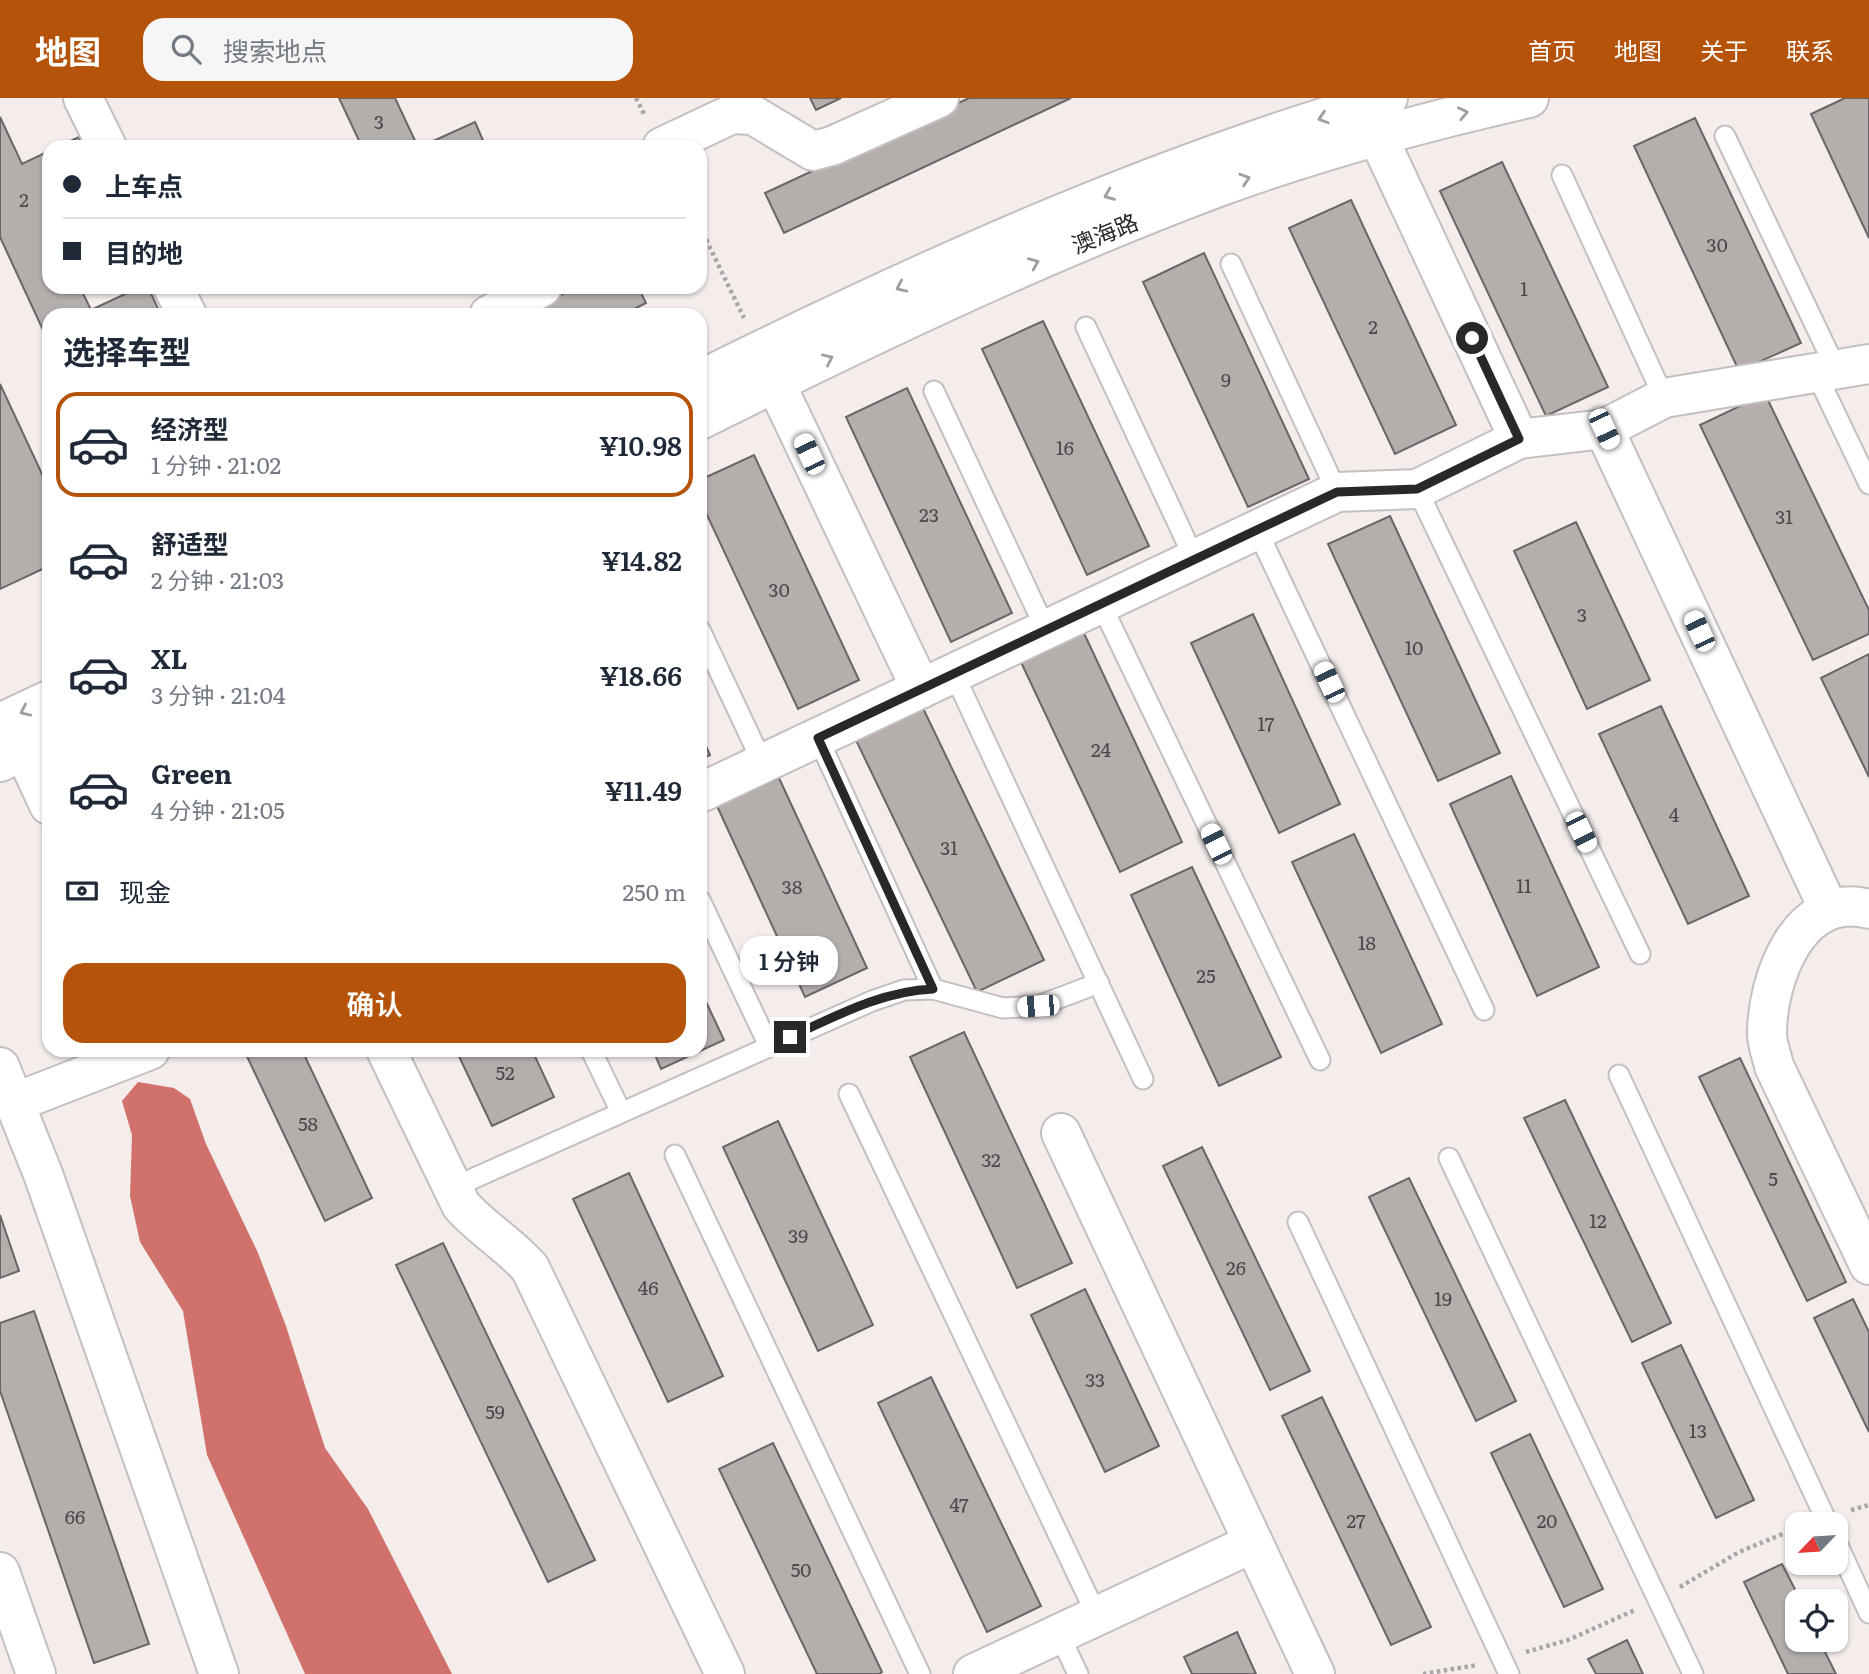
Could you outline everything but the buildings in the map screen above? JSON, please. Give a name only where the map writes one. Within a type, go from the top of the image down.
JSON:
[{"type":"street","points":[[83,98],[104,140]]},
{"type":"street","points":[[677,140],[732,114],[754,115],[813,150],[832,146],[939,98]]},
{"type":"street","name":"澳海路","points":[[707,415],[768,367],[991,244],[1198,160],[1388,98]]},
{"type":"street","name":"澳海路","points":[[707,379],[768,367],[1010,273],[1214,189],[1450,116],[1530,98]]},
{"type":"street","points":[[1378,137],[1519,439]]},
{"type":"street","points":[[502,308],[528,294]]},
{"type":"street","points":[[768,367],[937,682]]},
{"type":"street","points":[[707,790],[1337,492],[1417,489],[1519,439],[1604,429],[1664,398],[1840,369]]},
{"type":"street","points":[[1604,429],[1829,910]]},
{"type":"street","points":[[42,710],[18,744],[42,791]]},
{"type":"street","points":[[1869,909],[1858,906],[1829,910],[1805,925],[1786,951],[1769,1003],[1767,1037],[1774,1066],[1869,1265]]},
{"type":"street","points":[[16,1102],[132,1057]]},
{"type":"street","points":[[389,1057],[452,1188],[477,1224],[510,1245],[530,1268],[725,1674]]},
{"type":"street","points":[[0,1067],[16,1102],[219,1674]]},
{"type":"street","points":[[1061,1133],[1315,1674]]},
{"type":"street","points":[[973,1674],[1253,1543]]},
{"type":"street","points":[[0,1572],[36,1674]]},
{"type":"lane","points":[[1725,136],[1840,369],[1869,484]]},
{"type":"lane","points":[[1562,175],[1664,398]]},
{"type":"lane","points":[[1231,264],[1337,492]]},
{"type":"lane","points":[[1086,327],[1195,560]]},
{"type":"lane","points":[[934,391],[1046,630]]},
{"type":"lane","points":[[1417,489],[1640,954]]},
{"type":"lane","points":[[1258,530],[1484,1010]]},
{"type":"lane","points":[[1101,604],[1320,1060]]},
{"type":"lane","points":[[707,645],[763,764]]},
{"type":"lane","points":[[937,682],[1099,983],[1143,1079]]},
{"type":"lane","points":[[818,738],[933,989]]},
{"type":"lane","points":[[707,915],[769,1046]]},
{"type":"lane","points":[[452,1188],[769,1046],[872,1001],[904,990],[933,989],[1003,1008],[1038,1006],[1099,983]]},
{"type":"lane","points":[[594,1057],[621,1112]]},
{"type":"lane","points":[[1619,1075],[1822,1512]]},
{"type":"lane","points":[[849,1094],[1097,1616]]},
{"type":"lane","points":[[675,1156],[920,1674]]},
{"type":"lane","points":[[1449,1158],[1693,1674]]},
{"type":"lane","points":[[1298,1222],[1506,1666]]},
{"type":"lane","points":[[1848,1567],[1869,1613]]},
{"type":"lane","points":[[1059,1634],[1078,1674]]},
{"type":"path","points":[[707,241],[768,367]]},
{"type":"path","points":[[1423,1674],[1506,1666],[1658,1600],[1739,1552],[1785,1533]]},
{"type":"shaded area","points":[[138,1082],[174,1088],[190,1099],[206,1144],[258,1253],[286,1326],[325,1448],[368,1509],[452,1674],[305,1674],[207,1455],[183,1311],[140,1242],[130,1196],[132,1135],[122,1101]]},
{"type":"route","points":[[790,1037],[904,990],[933,989],[818,738],[1337,492],[1417,489],[1519,439],[1472,338]]}]
